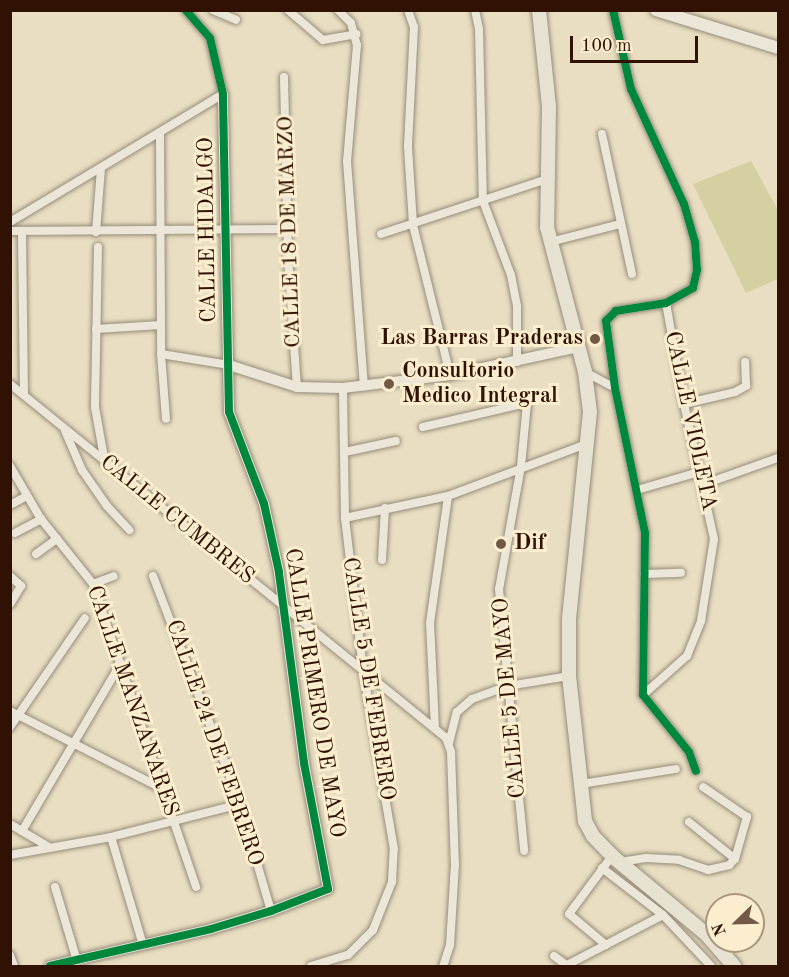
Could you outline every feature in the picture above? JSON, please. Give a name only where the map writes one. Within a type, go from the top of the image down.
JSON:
[{"type":"main road","points":[[539,10],[549,106],[547,179],[550,242],[585,372],[589,442],[569,618],[569,676],[585,821],[593,836],[616,859],[705,926]]},
{"type":"main road","points":[[656,10],[778,48]]},
{"type":"main road","points":[[725,953],[734,966]]},
{"type":"street","points":[[10,222],[160,134],[223,94],[210,38],[186,10]]},
{"type":"street","points":[[213,10],[236,20]]},
{"type":"street","points":[[288,10],[323,40],[356,34]]},
{"type":"street","points":[[338,10],[356,34],[347,161],[364,386]]},
{"type":"street","points":[[475,10],[479,28],[483,201],[515,295],[517,362]]},
{"type":"street","name":"CALLE VIOLETA","points":[[613,10],[631,89],[684,204],[695,242],[697,270],[693,288],[666,303],[684,404],[714,539],[701,621],[687,656],[643,695]]},
{"type":"street","points":[[410,14],[408,147],[413,225],[450,375]]},
{"type":"street","name":"CALLE 18 DE MARZO","points":[[284,77],[288,229],[297,387]]},
{"type":"street","name":"CALLE HIDALGO","points":[[223,94],[229,365]]},
{"type":"street","points":[[160,134],[161,354],[166,419]]},
{"type":"street","points":[[602,134],[632,274]]},
{"type":"street","points":[[96,232],[101,168]]},
{"type":"street","points":[[381,234],[547,179]]},
{"type":"street","points":[[550,242],[620,224]]},
{"type":"street","points":[[10,231],[21,233],[288,229]]},
{"type":"street","points":[[21,233],[24,395]]},
{"type":"street","points":[[98,247],[95,407],[105,463]]},
{"type":"street","points":[[666,303],[609,314],[606,321],[615,388],[645,533],[643,695],[689,752],[696,771]]},
{"type":"street","points":[[96,329],[161,325]]},
{"type":"street","points":[[161,354],[229,365],[297,387],[343,388],[450,375],[579,347]]},
{"type":"street","points":[[684,404],[735,392],[746,386],[745,362]]},
{"type":"street","name":"CALLE PRIMERO DE MAYO","points":[[229,365],[229,412],[264,504],[286,609],[288,654],[304,763],[328,889],[271,911]]},
{"type":"street","points":[[585,372],[615,388]]},
{"type":"street","name":"CALLE CUMBRES","points":[[10,384],[363,669],[435,728],[449,743]]},
{"type":"street","name":"CALLE 5 DE FEBRERO","points":[[311,966],[348,955],[373,930],[384,908],[392,882],[394,849],[363,669],[345,518],[343,388]]},
{"type":"street","name":"CALLE 5 DE MAYO","points":[[423,427],[527,403],[521,466],[499,589],[524,851]]},
{"type":"street","points":[[63,428],[82,470],[107,506],[129,530]]},
{"type":"street","points":[[345,452],[396,441]]},
{"type":"street","points":[[345,518],[448,496],[521,466],[589,442]]},
{"type":"street","points":[[702,485],[778,458]]},
{"type":"street","name":"CALLE MANZANARES","points":[[10,466],[40,519],[93,584],[122,663],[195,887]]},
{"type":"street","points":[[637,490],[699,472]]},
{"type":"street","points":[[10,505],[27,496]]},
{"type":"street","points":[[435,728],[430,623],[448,496]]},
{"type":"street","points":[[382,561],[385,508]]},
{"type":"street","points":[[15,533],[40,519]]},
{"type":"street","points":[[36,554],[57,539]]},
{"type":"street","points":[[644,574],[681,573]]},
{"type":"street","points":[[10,576],[21,586],[10,604]]},
{"type":"street","points":[[93,584],[114,576]]},
{"type":"street","name":"CALLE 24 DE FEBRERO","points":[[153,576],[240,804],[271,911]]},
{"type":"street","points":[[10,727],[14,713],[85,618]]},
{"type":"street","points":[[22,831],[122,663]]},
{"type":"street","points":[[443,966],[450,945],[455,864],[449,743],[457,712],[464,705],[508,686],[569,676]]},
{"type":"street","points":[[14,713],[73,746],[164,789]]},
{"type":"street","points":[[581,784],[675,769]]},
{"type":"street","points":[[606,945],[569,917],[602,868],[616,859],[646,858],[679,860],[720,870],[735,859],[747,817],[703,787]]},
{"type":"street","points":[[10,855],[111,837],[240,804]]},
{"type":"street","points":[[689,822],[735,859]]},
{"type":"street","points":[[10,824],[49,847]]},
{"type":"street","points":[[111,837],[143,945]]},
{"type":"street","points":[[602,868],[663,915],[709,964]]},
{"type":"street","points":[[55,887],[77,961]]},
{"type":"street","points":[[50,966],[143,945],[271,911]]},
{"type":"street","points":[[554,956],[567,966],[663,915]]},
{"type":"street","points":[[10,955],[14,966]]},
{"type":"street","points":[[698,966],[709,964]]},
{"type":"shaded area","points":[[751,161],[778,210],[778,279],[746,293],[693,184]]},
{"type":"cycle path","points":[[50,966],[211,929],[271,911],[328,889],[304,763],[279,572],[264,504],[229,412],[223,94],[210,38],[186,10]]},
{"type":"cycle path","points":[[613,10],[631,89],[684,204],[695,242],[697,270],[693,288],[666,303],[616,311],[606,321],[615,388],[645,533],[643,695],[689,752],[696,771]]},
{"type":"place","name":"Las Barras Praderas","points":[[595,339]]},
{"type":"place","name":"Consultorio Medico Integral","points":[[389,384]]},
{"type":"place","name":"Dif","points":[[501,544]]}]
